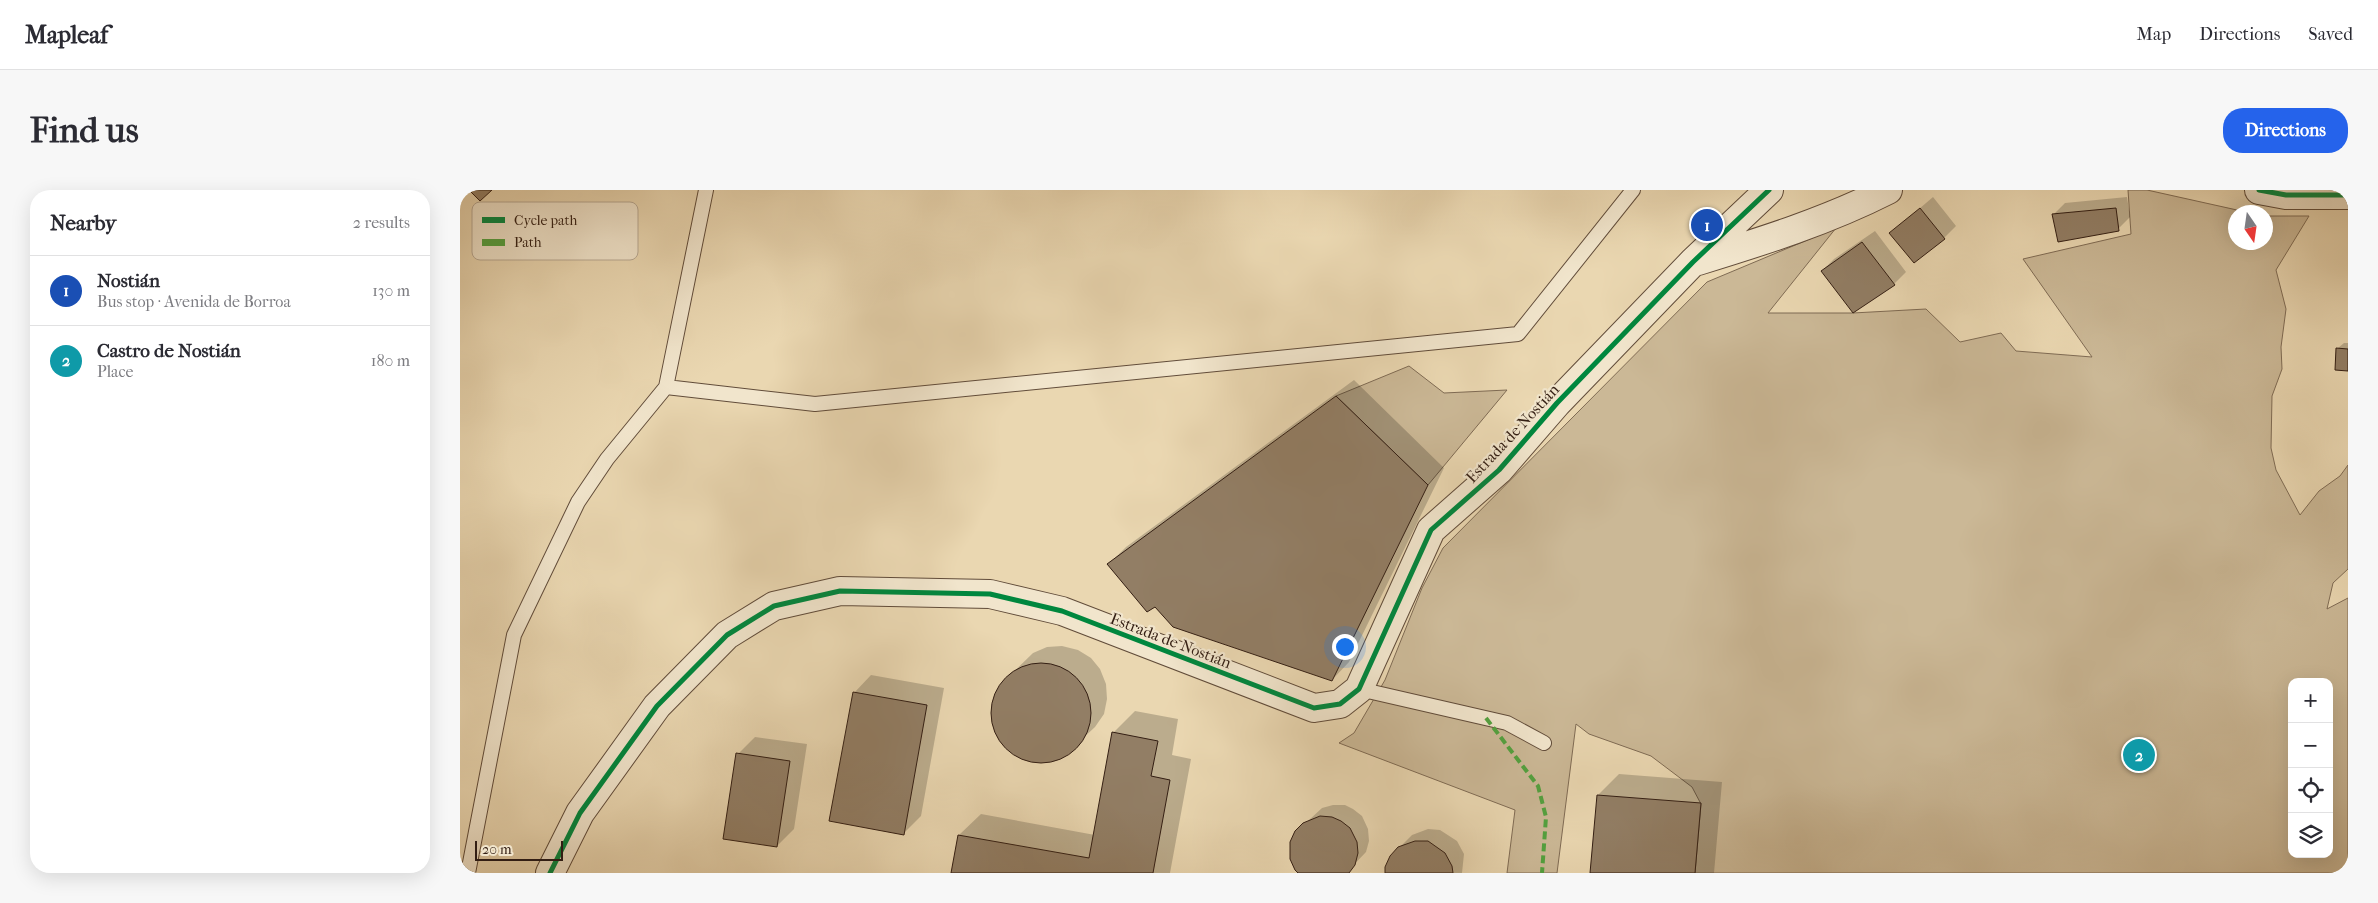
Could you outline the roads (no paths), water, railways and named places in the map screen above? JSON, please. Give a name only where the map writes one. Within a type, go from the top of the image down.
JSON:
[{"type":"street","name":"Estrada de Nostián","points":[[550,873],[580,813],[658,706],[726,635],[774,606],[821,595],[840,591],[990,594],[1062,611],[1314,708],[1340,704],[1359,689],[1431,530],[1499,470],[1557,403],[1692,262],[1769,190]]},
{"type":"street","points":[[1692,262],[1781,236],[1888,190]]},
{"type":"street","points":[[2259,190],[2286,195],[2348,195]]},
{"type":"lane","points":[[468,873],[514,635],[578,502],[607,459],[666,387],[706,190]]},
{"type":"lane","points":[[666,387],[815,404],[1518,334],[1632,190]]},
{"type":"lane","points":[[1359,689],[1507,723],[1544,743]]},
{"type":"place","name":"Nostián","points":[[1707,225]]},
{"type":"place","name":"Castro de Nostián","points":[[2139,755]]}]
